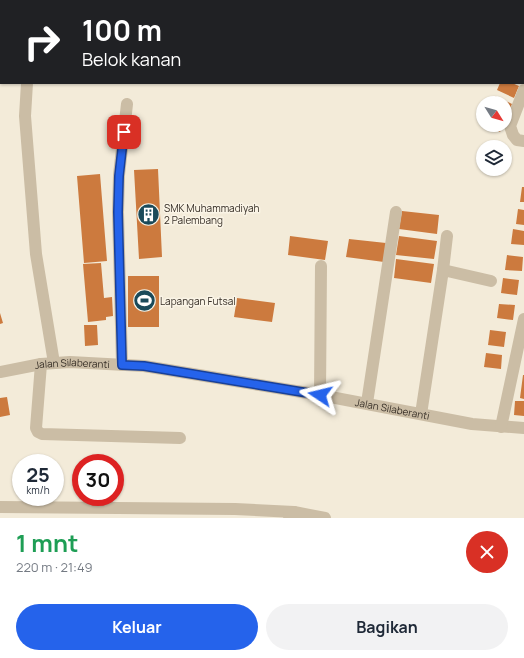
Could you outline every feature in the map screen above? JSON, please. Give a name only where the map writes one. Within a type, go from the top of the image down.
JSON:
[{"type":"street","points":[[27,84],[25,116],[36,254],[54,363]]},
{"type":"street","points":[[524,90],[510,126],[513,135],[517,140],[524,141]]},
{"type":"street","points":[[122,365],[118,212],[119,176],[127,104]]},
{"type":"street","points":[[367,404],[396,212]]},
{"type":"street","points":[[421,414],[447,236]]},
{"type":"street","points":[[320,395],[321,266]]},
{"type":"street","points":[[443,270],[491,281]]},
{"type":"street","points":[[500,426],[524,319]]},
{"type":"street","name":"Jalan Silaberanti","points":[[0,372],[41,364],[70,362],[144,366],[320,395],[472,424],[524,428]]},
{"type":"street","points":[[41,364],[36,428],[38,432],[42,434],[180,438]]},
{"type":"street","points":[[0,508],[235,509],[325,518]]},
{"type":"building","points":[[500,84],[514,84],[519,86],[514,98],[497,90]]},
{"type":"building","name":"SMK Muhammadiyah 2 Palembang","points":[[158,169],[162,257],[139,259],[134,170]]},
{"type":"building","points":[[100,174],[107,261],[84,263],[77,176]]},
{"type":"building","points":[[522,187],[524,187],[524,202],[520,202]]},
{"type":"building","points":[[518,209],[524,210],[524,225],[516,224]]},
{"type":"building","points":[[402,211],[439,215],[437,234],[399,229]]},
{"type":"building","points":[[513,229],[524,231],[524,245],[511,244]]},
{"type":"building","points":[[290,236],[328,241],[325,260],[288,255]]},
{"type":"building","points":[[399,236],[437,241],[434,259],[396,255]]},
{"type":"building","points":[[349,239],[386,243],[384,262],[346,257]]},
{"type":"building","points":[[507,255],[523,257],[522,271],[505,270]]},
{"type":"building","points":[[396,259],[434,264],[431,283],[394,278]]},
{"type":"building","points":[[101,263],[104,298],[112,297],[113,316],[106,317],[106,320],[88,322],[83,264]]},
{"type":"building","name":"Lapangan Futsal","points":[[128,276],[159,276],[159,327],[128,327]]},
{"type":"building","points":[[503,278],[519,280],[517,295],[501,293]]},
{"type":"building","points":[[237,298],[275,303],[272,322],[234,317]]},
{"type":"building","points":[[499,304],[515,305],[513,320],[497,318]]},
{"type":"building","points":[[0,313],[3,323],[0,324]]},
{"type":"building","points":[[84,325],[97,325],[98,345],[85,346]]},
{"type":"building","points":[[490,330],[506,332],[504,347],[488,345]]},
{"type":"building","points":[[486,353],[502,355],[501,369],[484,367]]},
{"type":"building","points":[[524,375],[524,399],[520,398]]},
{"type":"building","points":[[7,397],[10,415],[0,417],[0,398]]},
{"type":"building","points":[[515,401],[524,401],[524,416],[514,415]]},
{"type":"place","name":"SMK Muhammadiyah 2 Palembang","points":[[148,214]]},
{"type":"place","name":"Lapangan Futsal","points":[[144,301]]},
{"type":"route","points":[[124,132],[119,176],[118,212],[122,365],[144,366],[320,395]]}]
